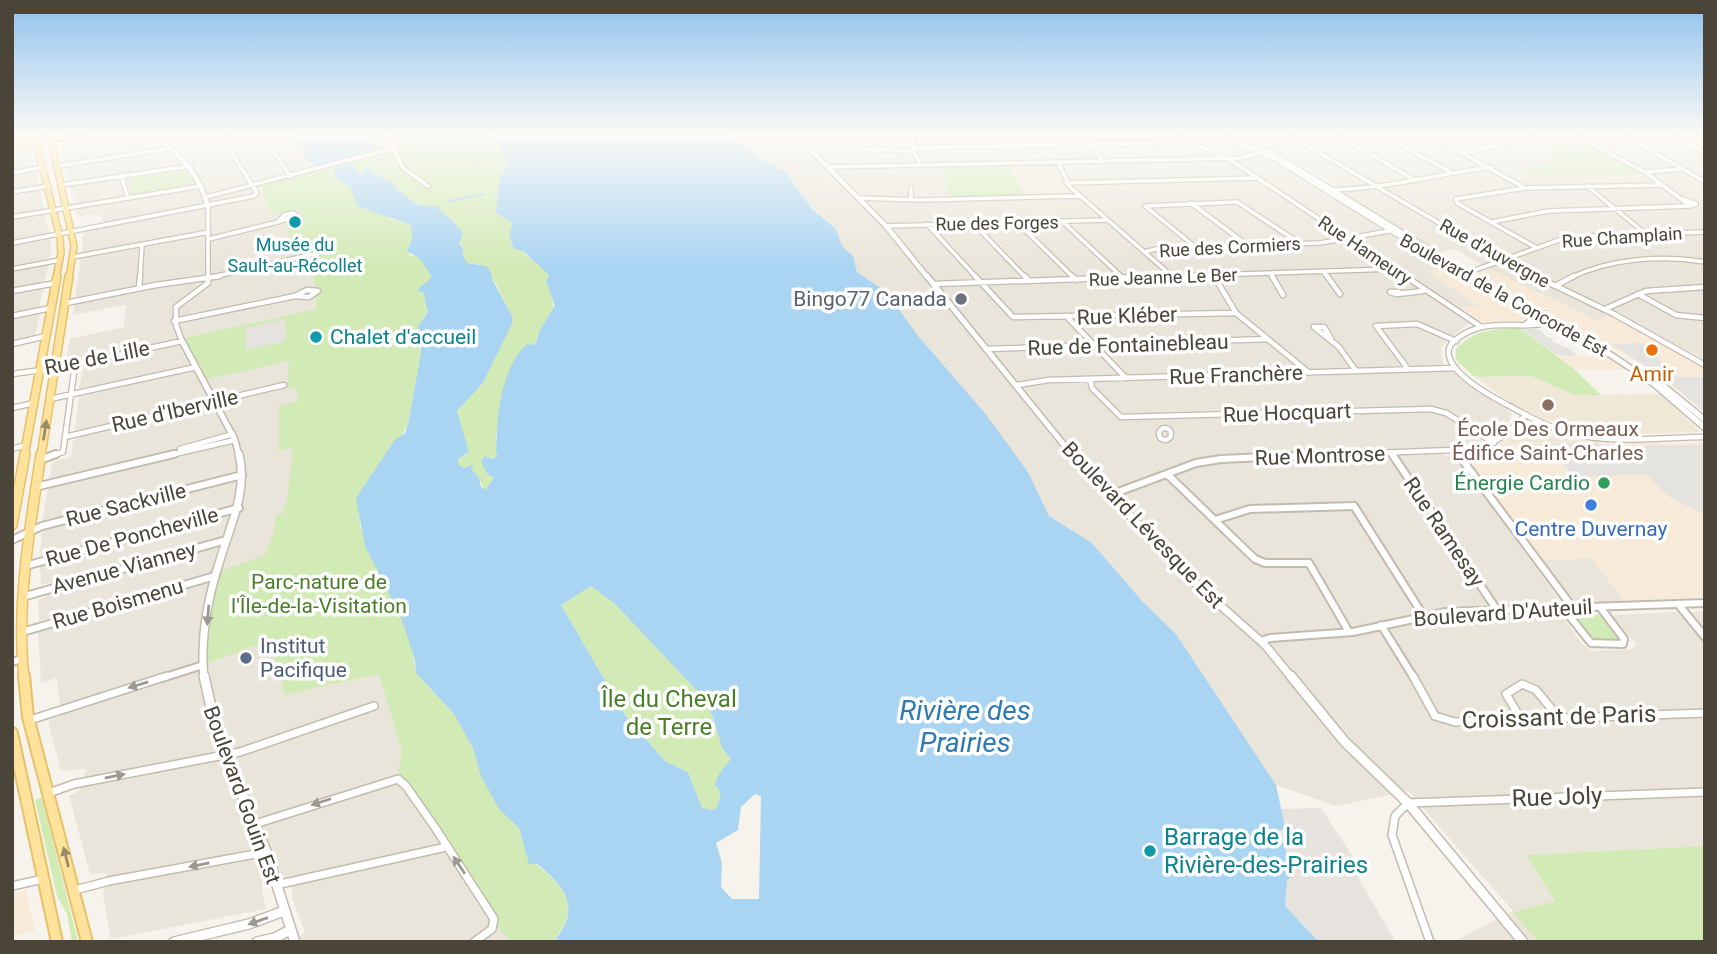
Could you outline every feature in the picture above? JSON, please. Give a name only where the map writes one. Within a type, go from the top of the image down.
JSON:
[{"type":"main road","points":[[12,525],[15,493],[60,260],[59,235],[47,180]]},
{"type":"main road","points":[[60,180],[72,232],[73,257],[28,532],[22,632],[17,660],[29,721],[87,942]]},
{"type":"main road","points":[[12,733],[57,942]]},
{"type":"street","points":[[61,185],[94,180]]},
{"type":"street","points":[[122,180],[128,198]]},
{"type":"street","points":[[198,180],[208,207],[209,279],[205,287],[176,307],[174,321],[295,296]]},
{"type":"street","points":[[12,243],[208,207],[257,195],[249,180]]},
{"type":"street","points":[[206,197],[281,180]]},
{"type":"street","points":[[419,180],[428,186]]},
{"type":"street","name":"Boulevard Lévesque Est","points":[[842,180],[886,226],[1074,457],[1186,575],[1261,641],[1344,741],[1408,803],[1523,942]]},
{"type":"street","points":[[1065,180],[1080,196],[1174,277]]},
{"type":"street","points":[[1066,183],[1199,180]]},
{"type":"street","name":"Rue Hameury","points":[[1259,180],[1481,327]]},
{"type":"street","name":"Boulevard de la Concorde Est","points":[[1309,180],[1464,274],[1636,366],[1705,420]]},
{"type":"street","name":"Boulevard de la Concorde Est","points":[[1316,180],[1398,229],[1464,274]]},
{"type":"street","name":"Rue d'Auvergne","points":[[1368,180],[1504,261],[1605,309],[1697,358],[1705,365]]},
{"type":"street","points":[[1327,191],[1381,187],[1412,180]]},
{"type":"street","points":[[1512,180],[1525,188]]},
{"type":"street","points":[[1492,222],[1548,211],[1696,204],[1680,198],[1654,180]]},
{"type":"street","points":[[1535,247],[1457,203],[1456,199],[1525,188],[1660,184]]},
{"type":"street","points":[[12,192],[49,186]]},
{"type":"street","points":[[12,217],[201,186]]},
{"type":"street","points":[[1587,186],[1646,234]]},
{"type":"street","points":[[911,188],[911,200]]},
{"type":"street","points":[[860,198],[911,200],[1080,196]]},
{"type":"street","points":[[1191,202],[1247,245]]},
{"type":"street","points":[[1194,246],[1144,206],[1237,202],[1244,204],[1300,243]]},
{"type":"street","name":"Rue des Forges","points":[[886,226],[1107,220]]},
{"type":"street","points":[[1062,221],[1124,278]]},
{"type":"street","points":[[209,239],[278,222]]},
{"type":"street","points":[[1017,222],[1076,280]]},
{"type":"street","points":[[973,223],[1029,281]]},
{"type":"street","points":[[927,224],[981,283]]},
{"type":"street","name":"Rue des Cormiers","points":[[1144,252],[1164,247],[1348,239],[1398,229]]},
{"type":"street","points":[[73,257],[209,232]]},
{"type":"street","name":"Rue Champlain","points":[[1464,274],[1535,247],[1573,238],[1705,232]]},
{"type":"street","points":[[139,288],[142,245]]},
{"type":"street","points":[[66,303],[139,288],[209,279],[319,253]]},
{"type":"street","points":[[12,269],[60,260]]},
{"type":"street","points":[[1555,286],[1583,272],[1609,265],[1705,262]]},
{"type":"street","name":"Rue Jeanne Le Ber","points":[[933,284],[1393,269]]},
{"type":"street","points":[[1324,273],[1340,294]]},
{"type":"street","points":[[1271,274],[1283,295]]},
{"type":"street","points":[[1214,276],[1236,313],[1308,372]]},
{"type":"street","points":[[189,296],[190,282]]},
{"type":"street","points":[[12,291],[55,283]]},
{"type":"street","name":"Rue Kléber","points":[[981,283],[1013,317],[1019,319],[1236,313]]},
{"type":"street","points":[[1605,309],[1638,294],[1668,288],[1705,287]]},
{"type":"street","points":[[1399,292],[1425,290]]},
{"type":"street","points":[[1638,294],[1676,315],[1705,318]]},
{"type":"street","points":[[12,316],[51,308]]},
{"type":"street","points":[[1524,324],[1543,315]]},
{"type":"street","points":[[1068,318],[1126,378]]},
{"type":"street","name":"Boulevard Gouin Est","points":[[174,321],[241,455],[239,508],[226,540],[209,601],[203,665],[209,718],[266,852],[295,942]]},
{"type":"street","points":[[1554,321],[1481,327],[1456,341],[1447,353],[1456,368],[1494,398],[1525,416],[1567,432],[1606,439],[1705,437]]},
{"type":"street","name":"Boulevard de la Concorde Est","points":[[1554,321],[1638,372],[1675,400],[1705,428]]},
{"type":"street","points":[[1408,369],[1376,326],[1418,324],[1456,341]]},
{"type":"street","points":[[12,344],[46,336]]},
{"type":"street","name":"Rue de Fontainebleau","points":[[988,349],[1267,339]]},
{"type":"street","points":[[1332,339],[1356,371]]},
{"type":"street","name":"Rue de Lille","points":[[12,374],[75,365],[182,341]]},
{"type":"street","points":[[1697,358],[1705,357]]},
{"type":"street","points":[[40,460],[62,453],[75,365]]},
{"type":"street","points":[[50,399],[196,367]]},
{"type":"street","name":"Rue Franchère","points":[[1017,385],[1049,380],[1456,368]]},
{"type":"street","name":"Rue Hocquart","points":[[1090,379],[1092,388],[1121,417],[1431,409],[1446,413],[1494,443]]},
{"type":"street","name":"Rue d'Iberville","points":[[65,437],[284,385]]},
{"type":"street","points":[[12,408],[34,403]]},
{"type":"street","name":"Rue Montrose","points":[[1110,495],[1196,464],[1221,459],[1479,449],[1494,443],[1525,416]]},
{"type":"street","points":[[1160,417],[1163,429]]},
{"type":"street","points":[[35,487],[174,452],[191,451],[234,437]]},
{"type":"street","points":[[12,449],[26,445]]},
{"type":"street","points":[[1455,451],[1573,608]]},
{"type":"street","name":"Rue Ramesay","points":[[1392,454],[1497,610]]},
{"type":"street","points":[[1167,474],[1255,559],[1265,563],[1309,563],[1349,632]]},
{"type":"street","name":"Rue Sackville","points":[[12,540],[43,526],[242,475]]},
{"type":"street","points":[[1215,520],[1250,509],[1354,506],[1423,615]]},
{"type":"street","name":"Rue De Poncheville","points":[[25,566],[239,508]]},
{"type":"street","name":"Avenue Vianney","points":[[22,597],[226,540]]},
{"type":"street","name":"Rue Boismenu","points":[[22,632],[215,576]]},
{"type":"street","name":"Boulevard D'Auteuil","points":[[1261,641],[1349,632],[1423,615],[1705,603]]},
{"type":"street","points":[[1678,604],[1705,637]]},
{"type":"street","points":[[1563,608],[1591,643],[1623,644],[1623,637],[1600,607]]},
{"type":"street","name":"Croissant de Paris","points":[[1381,625],[1393,641],[1435,716],[1455,722],[1705,713]]},
{"type":"street","points":[[29,721],[203,665]]},
{"type":"street","points":[[1521,719],[1506,694],[1510,689],[1523,684],[1536,688],[1546,696],[1559,718]]},
{"type":"street","points":[[49,793],[74,783],[226,755],[374,706]]},
{"type":"street","points":[[255,824],[398,779],[403,782],[495,923],[488,933],[474,942]]},
{"type":"street","name":"Rue Joly","points":[[1408,803],[1705,792]]},
{"type":"street","points":[[1408,803],[1395,812],[1392,835],[1430,942]]},
{"type":"street","points":[[276,885],[446,847]]},
{"type":"street","points":[[75,891],[109,881],[266,852]]},
{"type":"street","points":[[12,886],[44,879]]},
{"type":"street","points":[[174,942],[249,924],[284,911]]},
{"type":"street","points":[[257,942],[275,938],[290,930]]},
{"type":"shaded area","points":[[12,180],[38,180],[39,186],[31,187],[28,191],[40,190],[44,208],[36,210],[33,215],[45,214],[49,234],[42,235],[39,240],[50,239],[51,253],[50,259],[41,260],[39,266],[49,265],[44,282],[37,284],[34,289],[43,289],[39,307],[32,309],[30,315],[40,314],[35,335],[24,337],[12,345]]},
{"type":"shaded area","points":[[69,180],[284,180],[260,186],[272,215],[300,209],[301,218],[286,222],[310,253],[317,309],[290,361],[288,387],[305,383],[280,451],[295,447],[297,511],[207,662],[275,639],[284,695],[379,674],[402,751],[510,942],[289,942],[305,933],[292,898],[291,876],[261,884],[266,909],[111,939],[103,894],[107,873],[90,874],[69,796],[80,790],[86,769],[61,771],[48,721],[61,715],[57,678],[41,683],[38,630],[48,627],[50,618],[39,621],[38,600],[47,596],[50,583],[41,585],[40,566],[51,562],[51,554],[40,556],[42,531],[52,528],[53,518],[42,521],[48,489],[56,486],[57,476],[50,478],[52,462],[71,457],[73,440],[81,437],[81,429],[75,430],[79,397],[87,395],[87,387],[79,388],[86,359],[66,360],[70,339],[124,327],[126,305],[72,315],[75,304],[81,302],[81,297],[75,298],[81,259],[87,258],[89,253],[82,253],[83,233],[104,228],[100,214],[77,217],[76,209],[82,208],[83,203],[75,204],[70,185],[77,184],[77,180]]},
{"type":"shaded area","points":[[789,180],[1303,180],[1444,268],[1428,272],[1481,307],[1455,309],[1469,323],[1453,336],[1448,334],[1445,339],[1447,341],[1441,348],[1443,365],[1512,413],[1510,420],[1491,438],[1486,434],[1478,438],[1483,442],[1438,448],[1444,456],[1453,455],[1561,602],[1547,605],[1563,617],[1582,644],[1593,651],[1634,649],[1636,644],[1615,620],[1614,615],[1676,612],[1682,617],[1694,617],[1692,612],[1705,611],[1705,846],[1526,855],[1555,901],[1514,912],[1538,942],[1454,942],[1513,911],[1408,791],[1336,806],[1276,785],[1176,634],[1143,602],[1092,543],[1049,516],[984,412],[919,337],[885,292],[857,272],[853,256],[842,246],[836,229],[812,209]]},
{"type":"shaded area","points":[[1015,180],[1063,180],[1077,196],[1025,197]]},
{"type":"shaded area","points":[[1326,180],[1705,180],[1705,360],[1600,303],[1594,307],[1609,315],[1598,321],[1489,269],[1455,249],[1439,253],[1344,194],[1341,188]]},
{"type":"shaded area","points":[[1444,268],[1468,282],[1480,278],[1475,273],[1489,269],[1598,321],[1609,315],[1680,351],[1705,369],[1705,413],[1654,371],[1542,309],[1520,321],[1481,322],[1460,308],[1480,306],[1427,272]]},
{"type":"shaded area","points":[[285,319],[286,341],[246,350],[246,328]]},
{"type":"shaded area","points":[[1522,329],[1539,329],[1547,337],[1554,339],[1551,341],[1572,350],[1577,356],[1554,353]]},
{"type":"shaded area","points":[[1641,343],[1677,377],[1705,377],[1705,412],[1664,378],[1611,344]]},
{"type":"shaded area","points":[[1603,353],[1626,369],[1570,369],[1557,357],[1601,356],[1599,354]]},
{"type":"shaded area","points":[[1531,376],[1574,395],[1661,394],[1700,432],[1614,435],[1575,430],[1519,409],[1475,377]]},
{"type":"shaded area","points":[[1531,422],[1593,441],[1512,443],[1507,439],[1520,426]]},
{"type":"shaded area","points":[[1507,439],[1512,443],[1592,440],[1623,443],[1705,443],[1705,597],[1625,601],[1591,558],[1542,560],[1465,456],[1490,451]]},
{"type":"shaded area","points":[[1577,442],[1626,446],[1705,445],[1705,512],[1699,512],[1669,497],[1646,474],[1574,477],[1558,457],[1528,458],[1522,445]]},
{"type":"shaded area","points":[[1591,558],[1625,601],[1576,603],[1542,560]]},
{"type":"shaded area","points":[[1321,808],[1353,857],[1348,861],[1396,942],[1319,942],[1285,906],[1287,881],[1275,833],[1285,826],[1280,809]]},
{"type":"shaded area","points":[[26,891],[35,931],[12,936],[12,894]]},
{"type":"green space","points":[[127,180],[193,180],[195,184],[133,196]]},
{"type":"green space","name":"Parc-nature de l'Île-de-la-Visitation","points":[[281,180],[339,180],[350,187],[356,200],[391,219],[411,225],[409,255],[420,258],[433,277],[417,290],[424,293],[427,307],[418,326],[423,335],[419,338],[421,353],[408,424],[360,510],[360,525],[411,641],[416,673],[454,714],[519,827],[529,863],[536,864],[554,880],[566,897],[568,915],[556,937],[560,942],[510,942],[495,923],[398,772],[402,751],[379,674],[284,695],[281,676],[277,675],[274,639],[207,663],[210,599],[221,571],[265,555],[274,532],[276,515],[282,514],[287,501],[293,448],[279,451],[279,406],[298,401],[295,388],[287,387],[289,361],[205,380],[184,338],[317,309],[315,294],[301,295],[315,290],[310,254],[293,257],[285,222],[301,218],[300,209],[272,215],[260,185]]},
{"type":"green space","name":"Parc-nature de l'Île-de-la-Visitation","points":[[386,180],[501,180],[503,215],[514,224],[512,242],[549,275],[554,310],[540,330],[535,345],[531,345],[496,435],[498,455],[493,459],[489,456],[494,477],[489,489],[484,490],[472,467],[458,465],[458,459],[467,454],[457,411],[483,383],[512,324],[512,316],[496,284],[478,264],[467,263],[462,254],[464,250],[448,220],[431,207],[415,203],[393,187]]},
{"type":"green space","points":[[946,180],[1015,180],[1025,197],[949,198]]},
{"type":"green space","points":[[1520,328],[1574,369],[1601,395],[1574,395],[1531,376],[1475,377],[1456,360],[1456,349],[1470,337],[1493,330]]},
{"type":"green space","name":"Île du Cheval de Terre","points":[[591,586],[614,603],[701,695],[713,717],[722,748],[731,759],[715,785],[720,792],[719,803],[714,810],[702,809],[688,772],[665,761],[625,715],[561,605]]},
{"type":"green space","points":[[1577,614],[1601,615],[1617,635],[1617,640],[1593,640],[1575,617]]},
{"type":"green space","points":[[42,797],[78,942],[72,942],[67,914],[57,896],[35,800]]},
{"type":"green space","points":[[1705,846],[1705,942],[1538,942],[1513,912],[1555,901],[1526,855]]},
{"type":"water","name":"Rivière des Prairies","points":[[339,180],[386,180],[396,185],[394,187],[413,202],[437,206],[463,234],[459,243],[467,263],[486,266],[512,316],[512,324],[483,383],[457,411],[469,452],[458,459],[458,465],[465,468],[474,464],[471,469],[479,478],[481,487],[486,490],[494,477],[488,475],[481,461],[485,456],[493,459],[498,455],[497,424],[506,380],[518,354],[527,344],[535,345],[540,330],[555,306],[546,281],[549,275],[523,251],[514,249],[509,235],[513,223],[496,213],[500,180],[791,180],[812,209],[836,229],[842,246],[853,256],[857,272],[885,291],[919,337],[984,412],[1028,472],[1049,516],[1092,543],[1143,602],[1176,634],[1276,785],[1285,827],[1276,833],[1279,846],[1284,842],[1291,876],[1287,881],[1285,906],[1319,942],[560,942],[556,938],[568,916],[566,897],[555,880],[537,864],[529,864],[519,828],[499,809],[481,776],[473,748],[454,714],[416,673],[415,660],[401,617],[365,546],[356,498],[394,441],[405,433],[421,353],[421,347],[413,340],[422,335],[418,326],[427,312],[424,293],[417,290],[432,277],[420,259],[407,251],[412,239],[411,225],[357,206],[350,187]],"holes":[[[591,586],[614,603],[701,695],[713,717],[722,748],[731,759],[716,781],[715,785],[720,792],[719,803],[714,810],[702,808],[688,772],[665,761],[625,715],[561,605]],[[755,794],[761,796],[759,899],[732,899],[721,887],[722,863],[716,843],[738,830],[741,807]]]},
{"type":"waterway","points":[[449,201],[484,194]]},
{"type":"place","name":"Musée du Sault-au-Récollet","points":[[295,222]]},
{"type":"place","name":"Bingo77 Canada","points":[[961,299]]},
{"type":"place","name":"Chalet d'accueil","points":[[316,337]]},
{"type":"place","name":"Amir","points":[[1652,350]]},
{"type":"place","name":"École Des Ormeaux Édifice Saint-Charles","points":[[1548,405]]},
{"type":"place","name":"Énergie Cardio","points":[[1604,483]]},
{"type":"place","name":"Centre Duvernay","points":[[1591,505]]},
{"type":"place","name":"Institut Pacifique","points":[[246,658]]},
{"type":"place","name":"Barrage de la Rivière-des-Prairies","points":[[1150,851]]}]
